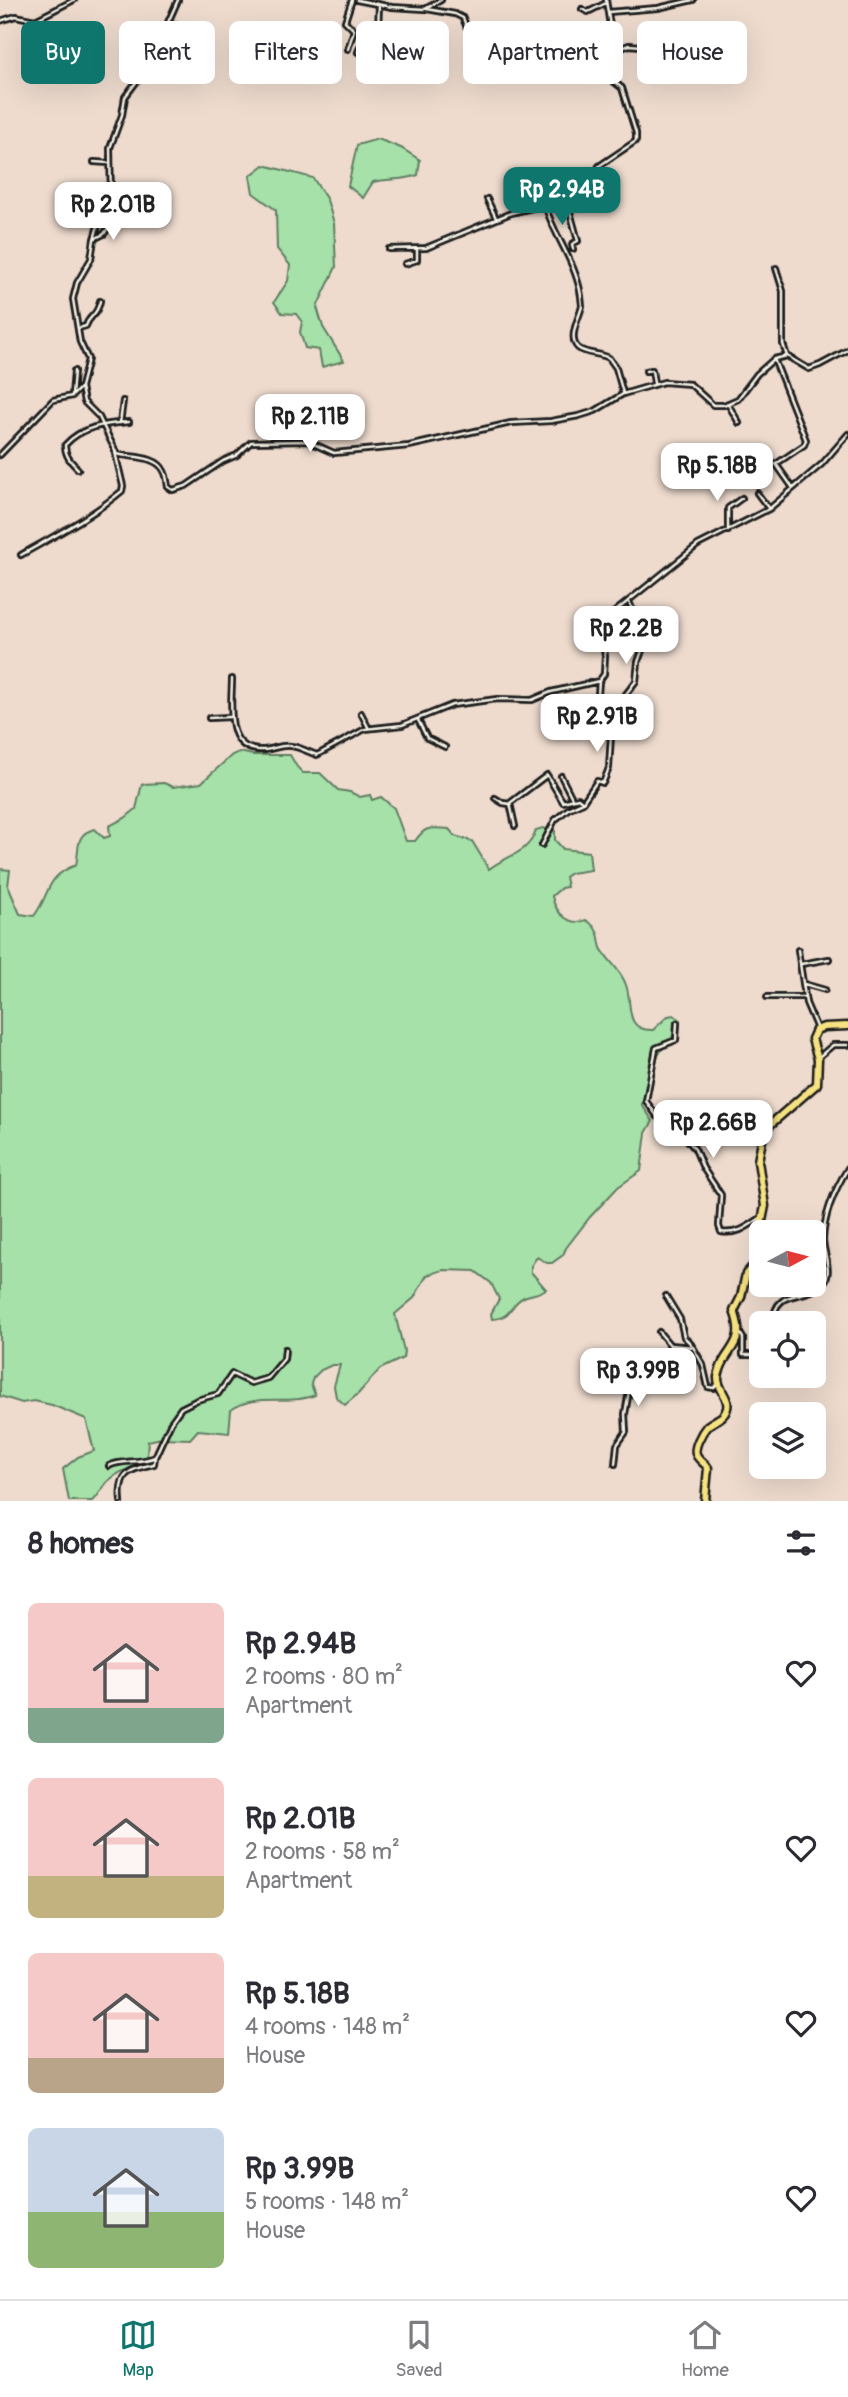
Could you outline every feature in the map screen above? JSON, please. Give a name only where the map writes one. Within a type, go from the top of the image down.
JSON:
[{"type":"main road","points":[[763,1220],[765,1206],[758,1165],[764,1130],[815,1087],[818,1081],[818,1059],[812,1039],[817,1029],[848,1026]]},
{"type":"main road","points":[[705,1501],[708,1468],[695,1452],[706,1428],[726,1411],[727,1401],[718,1384],[720,1370],[734,1348],[739,1330],[734,1308],[741,1297],[749,1270]]},
{"type":"street","points":[[0,21],[14,16],[36,19],[74,0]]},
{"type":"street","points":[[169,21],[178,0]]},
{"type":"street","points":[[348,49],[355,30],[345,22],[354,0],[425,9],[462,17],[464,21]]},
{"type":"street","points":[[425,9],[441,0]]},
{"type":"street","points":[[608,12],[658,8],[693,0]]},
{"type":"street","points":[[582,9],[588,12],[606,1],[609,21]]},
{"type":"street","points":[[378,21],[379,5]]},
{"type":"street","points":[[21,555],[60,531],[79,523],[122,491],[115,452],[98,415],[85,402],[81,387],[88,359],[80,341],[73,299],[77,283],[91,260],[102,212],[111,198],[110,148],[122,115],[125,97],[135,84]]},
{"type":"street","points":[[389,249],[417,250],[437,245],[461,232],[544,205],[586,187],[595,177],[598,167],[637,138],[622,88],[616,84]]},
{"type":"street","points":[[94,162],[109,163]]},
{"type":"street","points":[[566,197],[578,241],[572,244],[573,249]]},
{"type":"street","points":[[487,198],[496,219]]},
{"type":"street","points":[[544,205],[578,282],[582,306],[577,319],[576,345],[579,349],[609,358],[616,368],[623,394]]},
{"type":"street","points":[[94,239],[104,234],[114,219]]},
{"type":"street","points":[[405,264],[417,259],[417,250]]},
{"type":"street","points":[[776,268],[783,295],[783,344],[787,356],[804,368],[811,369],[848,350]]},
{"type":"street","points":[[79,328],[86,326],[96,315],[100,301]]},
{"type":"street","points":[[115,452],[158,464],[164,471],[168,487],[173,490],[186,486],[223,461],[237,456],[250,442],[306,440],[334,453],[409,446],[511,423],[551,421],[579,416],[595,411],[623,394],[654,383],[686,383],[696,388],[713,405],[728,404],[738,399],[757,374],[774,359],[787,356]]},
{"type":"street","points":[[774,359],[806,440],[804,445],[776,464],[793,488]]},
{"type":"street","points":[[646,370],[652,370],[654,383]]},
{"type":"street","points":[[72,396],[74,371]]},
{"type":"street","points":[[0,455],[53,400],[72,396],[81,387]]},
{"type":"street","points":[[120,423],[123,401]]},
{"type":"street","points":[[728,404],[739,423]]},
{"type":"street","points":[[78,469],[65,450],[66,444],[86,429],[129,422]]},
{"type":"street","points":[[629,602],[645,642],[638,662],[636,681],[626,693],[618,730],[603,736],[597,709],[600,681],[604,674],[602,626],[610,615],[692,550],[769,509],[822,464],[848,434]]},
{"type":"street","points":[[0,445],[6,446]]},
{"type":"street","points":[[757,493],[769,509]]},
{"type":"street","points":[[728,531],[728,508],[742,498]]},
{"type":"street","points":[[232,679],[230,717],[236,736],[249,748],[259,750],[292,746],[321,754],[368,727],[401,725],[452,705],[497,699],[532,700],[551,692],[600,681]]},
{"type":"street","points":[[361,713],[368,727]]},
{"type":"street","points":[[209,718],[230,717]]},
{"type":"street","points":[[418,720],[427,738],[445,747]]},
{"type":"street","points":[[542,845],[555,820],[568,809],[583,802],[597,782],[603,783],[610,768],[611,734]]},
{"type":"street","points":[[495,797],[510,804],[547,775],[563,802],[578,798],[583,802]]},
{"type":"street","points":[[561,776],[573,799]]},
{"type":"street","points":[[510,804],[514,826]]},
{"type":"street","points":[[798,950],[807,1008],[817,1029]]},
{"type":"street","points":[[801,964],[829,959]]},
{"type":"street","points":[[804,984],[825,990]]},
{"type":"street","points":[[767,997],[805,997]]},
{"type":"street","points":[[677,1023],[676,1040],[656,1049],[646,1096],[648,1105],[657,1116],[684,1135],[695,1149],[721,1195],[721,1232],[742,1230],[765,1216]]},
{"type":"street","points":[[818,1059],[833,1045],[848,1045]]},
{"type":"street","points":[[775,1311],[779,1303],[790,1296],[818,1287],[826,1280],[824,1225],[848,1168]]},
{"type":"street","points":[[666,1296],[680,1319],[684,1337],[703,1365],[708,1387],[713,1388],[718,1384]]},
{"type":"street","points":[[739,1330],[743,1338],[743,1355],[749,1355]]},
{"type":"street","points":[[659,1332],[670,1345],[693,1347]]},
{"type":"street","points":[[670,1345],[669,1353],[678,1380]]},
{"type":"street","points":[[121,1501],[119,1490],[125,1475],[133,1468],[154,1464],[155,1457],[181,1408],[218,1394],[232,1374],[251,1382],[268,1378],[284,1359],[285,1349]]},
{"type":"street","points":[[615,1464],[617,1445],[626,1432],[625,1412],[629,1391],[632,1388],[647,1388],[663,1383],[666,1381],[667,1367],[674,1365]]},
{"type":"street","points":[[109,1466],[118,1462],[143,1462],[155,1457]]},
{"type":"green space","points":[[378,139],[401,148],[420,160],[418,175],[373,182],[363,198],[348,186],[357,145]]},
{"type":"green space","points":[[264,165],[313,178],[327,200],[334,223],[336,267],[317,307],[323,327],[344,361],[322,367],[319,350],[305,348],[300,332],[302,322],[296,314],[282,313],[274,302],[288,281],[290,265],[277,249],[276,210],[253,193],[250,176]]},
{"type":"green space","points":[[239,752],[253,755],[290,755],[303,773],[320,773],[338,790],[360,797],[370,795],[372,800],[381,797],[394,808],[406,841],[415,841],[422,832],[429,829],[449,829],[455,836],[472,841],[489,869],[522,850],[536,830],[543,828],[555,831],[555,840],[563,849],[589,852],[591,870],[571,873],[565,877],[567,887],[561,888],[552,896],[556,908],[569,920],[586,920],[595,928],[601,948],[624,980],[631,1015],[637,1026],[653,1030],[668,1016],[674,1015],[680,1020],[671,1040],[656,1059],[652,1060],[642,1105],[653,1121],[646,1133],[641,1171],[618,1187],[590,1217],[563,1255],[552,1263],[537,1257],[531,1266],[531,1272],[546,1289],[524,1297],[504,1316],[492,1319],[491,1314],[499,1299],[491,1283],[475,1271],[443,1270],[427,1275],[414,1298],[395,1314],[404,1351],[403,1358],[380,1369],[345,1405],[336,1397],[334,1386],[340,1365],[332,1365],[313,1378],[311,1384],[315,1395],[261,1400],[240,1405],[231,1410],[229,1433],[198,1430],[190,1439],[161,1438],[148,1441],[150,1463],[117,1475],[107,1482],[93,1501],[69,1501],[63,1469],[78,1457],[94,1451],[86,1419],[52,1405],[34,1401],[22,1403],[0,1396],[0,869],[10,870],[8,886],[20,914],[34,916],[53,881],[76,865],[79,842],[84,834],[95,829],[104,838],[110,836],[109,826],[136,809],[142,784],[164,783],[173,787],[201,783],[232,755]]}]
